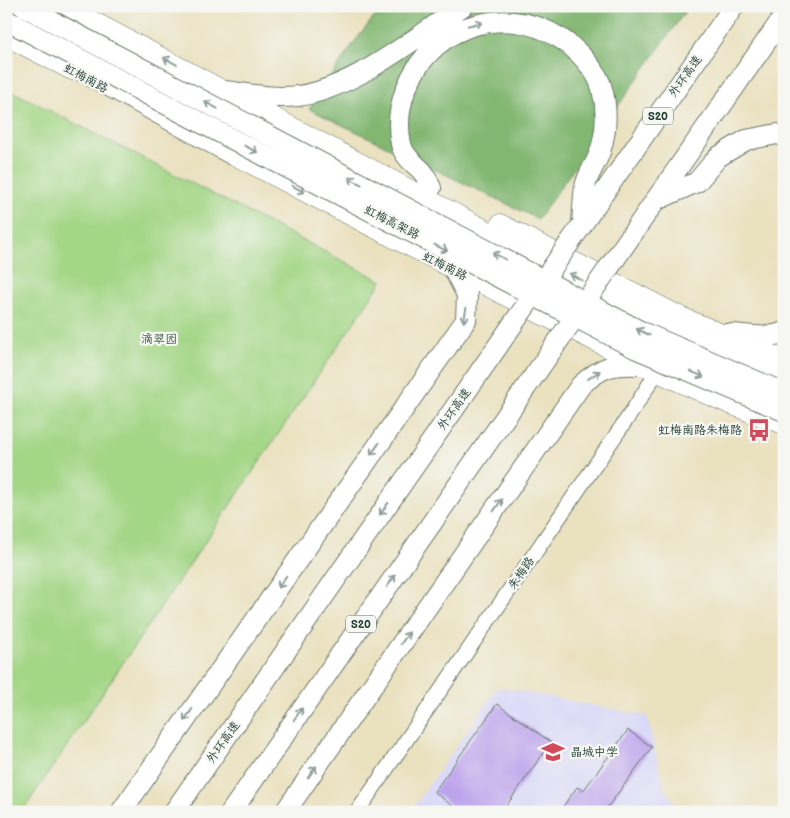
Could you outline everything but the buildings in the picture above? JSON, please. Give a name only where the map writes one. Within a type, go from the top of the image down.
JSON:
[{"type":"highway","name":"虹梅高架路","points":[[23,6],[642,332],[784,393]]},
{"type":"highway","points":[[225,90],[267,97],[298,96],[329,88],[364,72],[462,6]]},
{"type":"highway","name":"外环高速","points":[[174,812],[734,6]]},
{"type":"highway","name":"S20","points":[[231,812],[784,16]]},
{"type":"highway","points":[[431,188],[422,172],[411,162],[402,147],[398,128],[400,103],[413,72],[432,47],[464,27],[496,20],[530,23],[560,36],[584,57],[602,86],[607,119],[600,152],[585,185],[582,225]]},
{"type":"highway","name":"虹梅高架路","points":[[7,29],[232,139],[626,343],[784,411]]},
{"type":"highway","points":[[7,29],[233,155]]},
{"type":"highway","points":[[655,201],[697,182],[718,156],[746,140],[777,134],[784,136]]},
{"type":"highway","points":[[121,812],[466,320],[467,294],[454,270]]},
{"type":"highway","points":[[725,334],[740,334],[754,337],[776,336],[784,332]]},
{"type":"highway","points":[[284,812],[581,385],[598,371],[618,364],[648,369]]},
{"type":"main road","points":[[66,6],[681,333],[784,376]]},
{"type":"main road","points":[[266,112],[282,114],[305,123],[681,316],[784,359]]},
{"type":"main road","name":"虹梅南路","points":[[233,155],[648,369],[762,418],[784,425]]},
{"type":"street","name":"朱梅路","points":[[357,812],[631,413],[648,369],[681,333]]},
{"type":"shaded area","name":"晶城中学","points":[[498,687],[647,716],[664,788],[681,812],[410,812]]},
{"type":"green space","points":[[383,6],[689,6],[538,219],[309,109],[355,41]]},
{"type":"green space","name":"滴翠园","points":[[6,88],[382,281],[22,812],[6,812]]},
{"type":"place","name":"虹梅南路朱梅路","points":[[759,430]]},
{"type":"place","name":"晶城中学","points":[[553,752]]}]
